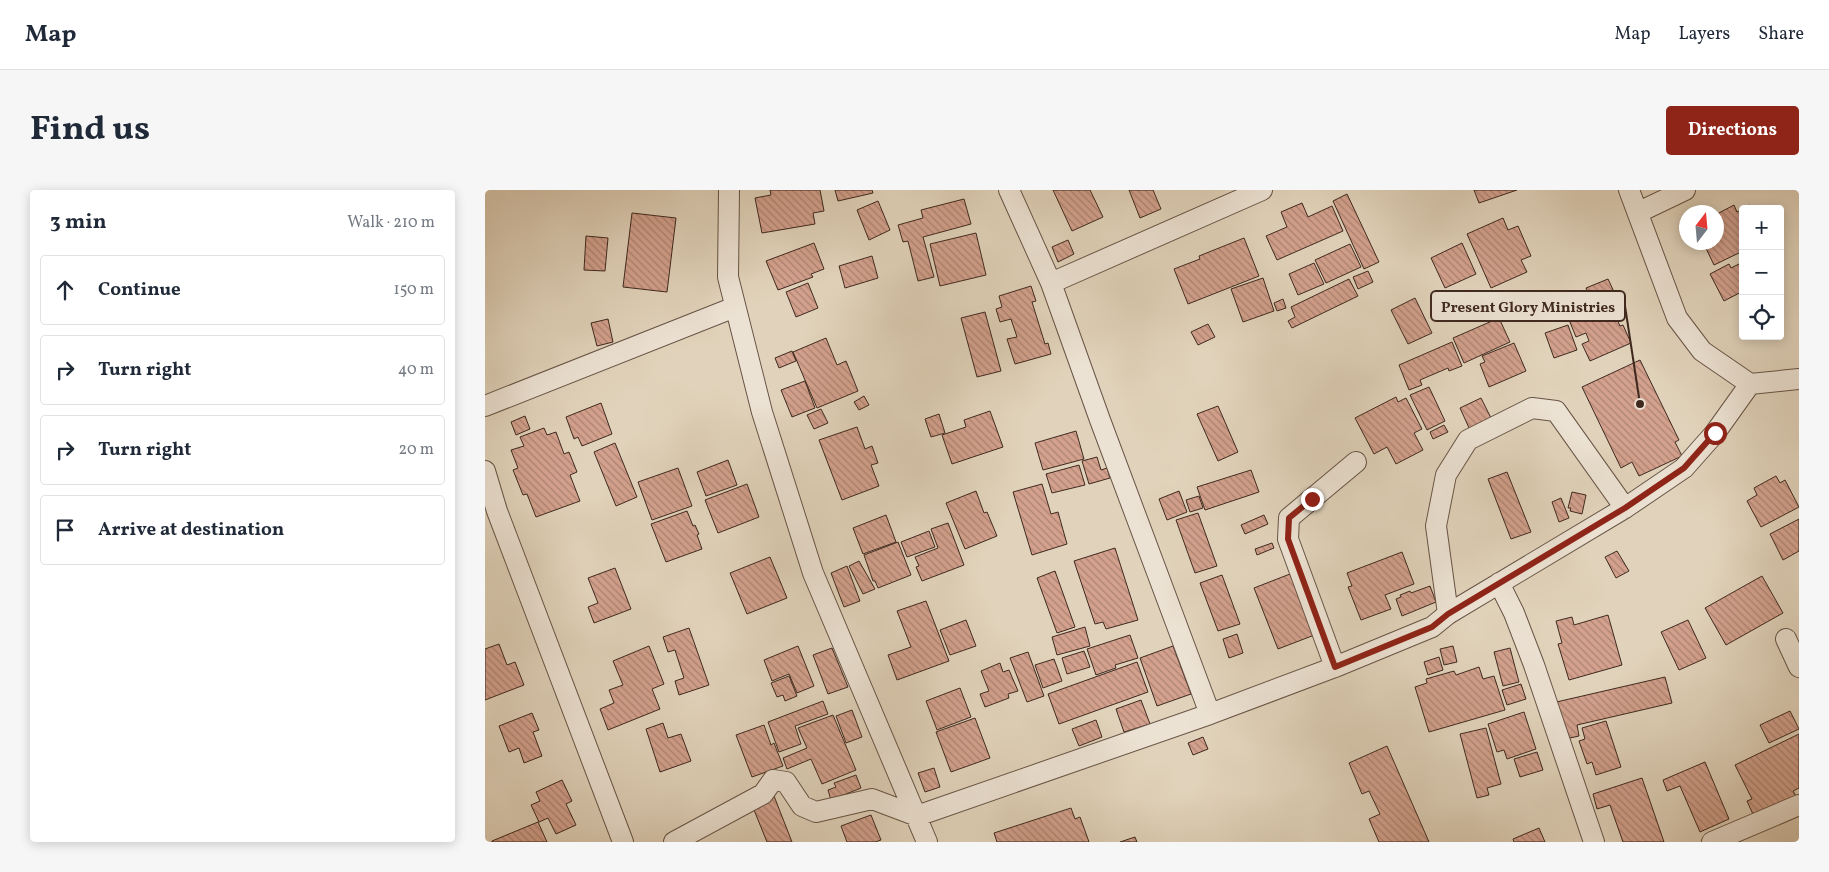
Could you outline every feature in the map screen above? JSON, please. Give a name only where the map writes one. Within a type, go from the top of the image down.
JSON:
[{"type":"street","points":[[729,190],[728,276],[762,412],[813,573],[927,842]]},
{"type":"street","points":[[1009,190],[1051,283],[1103,430],[1210,714]]},
{"type":"street","points":[[1051,283],[1261,190]]},
{"type":"street","points":[[1629,190],[1639,212],[1677,318],[1702,352],[1750,384],[1799,379]]},
{"type":"street","points":[[1639,212],[1685,190]]},
{"type":"street","points":[[485,406],[735,307]]},
{"type":"street","points":[[674,842],[763,794],[773,780],[786,782],[802,806],[816,812],[872,799],[917,816],[1210,714],[1335,667],[1432,627],[1448,614],[1625,508],[1684,468],[1715,433],[1750,384]]},
{"type":"street","points":[[1448,614],[1436,526],[1446,475],[1468,440],[1532,408],[1556,410],[1625,508]]},
{"type":"street","points":[[1335,667],[1288,539],[1289,518],[1356,462]]},
{"type":"street","points":[[485,471],[497,511],[623,842]]},
{"type":"street","points":[[1499,583],[1514,612],[1534,665],[1594,842]]},
{"type":"street","points":[[1787,639],[1799,667]]},
{"type":"street","points":[[1712,842],[1743,836],[1799,804]]},
{"type":"building","points":[[770,190],[820,190],[824,211],[813,213],[815,224],[762,233],[755,198],[771,195]]},
{"type":"building","points":[[835,190],[872,190],[873,193],[838,201]]},
{"type":"building","points":[[1053,190],[1090,190],[1103,217],[1072,231]]},
{"type":"building","points":[[1129,190],[1153,190],[1161,209],[1140,218]]},
{"type":"building","points":[[1474,190],[1517,190],[1479,203]]},
{"type":"building","points":[[1347,194],[1379,262],[1364,269],[1333,201]]},
{"type":"building","points":[[964,199],[971,224],[923,237],[934,277],[918,281],[908,241],[903,242],[898,225],[923,218],[921,210]]},
{"type":"building","points":[[878,201],[890,230],[869,240],[857,210]]},
{"type":"building","points":[[1302,203],[1308,217],[1332,206],[1343,231],[1277,260],[1266,236],[1287,227],[1281,212]]},
{"type":"building","points":[[1734,205],[1737,212],[1739,211],[1739,253],[1714,265],[1707,250],[1724,250],[1724,210]]},
{"type":"building","points":[[632,213],[676,218],[667,292],[623,287]]},
{"type":"building","points":[[1503,218],[1508,230],[1518,226],[1531,256],[1521,260],[1527,272],[1491,288],[1467,234]]},
{"type":"building","points":[[976,233],[986,275],[940,286],[930,244]]},
{"type":"building","points":[[586,236],[608,238],[605,271],[584,270]]},
{"type":"building","points":[[1244,238],[1259,276],[1188,304],[1174,269],[1200,259],[1199,256]]},
{"type":"building","points":[[1068,240],[1074,254],[1058,262],[1052,247]]},
{"type":"building","points":[[814,243],[824,269],[811,274],[813,277],[778,290],[766,261]]},
{"type":"building","points":[[1462,243],[1476,274],[1445,288],[1431,258]]},
{"type":"building","points":[[1350,244],[1361,267],[1326,283],[1315,260]]},
{"type":"building","points":[[872,256],[878,278],[845,288],[839,266]]},
{"type":"building","points":[[1314,263],[1324,284],[1298,295],[1289,274]]},
{"type":"building","points":[[1729,264],[1731,268],[1739,264],[1739,293],[1724,301],[1710,274]]},
{"type":"building","points":[[1368,271],[1373,282],[1358,289],[1353,277]]},
{"type":"building","points":[[1263,278],[1274,311],[1243,322],[1231,289]]},
{"type":"building","points":[[1349,279],[1358,296],[1292,328],[1288,321],[1295,317],[1291,307]]},
{"type":"building","points":[[1608,279],[1623,311],[1615,315],[1620,326],[1623,325],[1631,343],[1590,361],[1582,344],[1589,341],[1586,333],[1576,337],[1565,310],[1591,299],[1586,288]]},
{"type":"building","points":[[808,283],[818,308],[796,317],[786,292]]},
{"type":"building","points":[[1031,286],[1036,301],[1032,302],[1045,344],[1048,343],[1051,354],[1015,364],[1007,339],[1017,337],[1011,319],[1000,322],[996,309],[1002,307],[999,296]]},
{"type":"building","points":[[1415,298],[1432,333],[1408,344],[1391,310]]},
{"type":"building","points":[[1283,299],[1286,308],[1277,311],[1274,303]]},
{"type":"building","points":[[985,312],[1001,371],[977,377],[961,318]]},
{"type":"building","points":[[1499,318],[1510,342],[1464,363],[1453,338]]},
{"type":"building","points":[[608,319],[613,342],[597,346],[591,323]]},
{"type":"building","points":[[1208,324],[1215,337],[1198,345],[1191,332]]},
{"type":"building","points":[[1568,325],[1577,350],[1554,358],[1545,333]]},
{"type":"building","points":[[826,338],[837,365],[846,361],[858,391],[817,408],[793,352]]},
{"type":"building","points":[[1452,342],[1462,366],[1449,371],[1448,368],[1420,380],[1422,385],[1409,390],[1399,365]]},
{"type":"building","points":[[1514,343],[1526,371],[1489,387],[1480,364],[1485,362],[1482,356]]},
{"type":"building","points":[[792,351],[796,361],[779,368],[775,358]]},
{"type":"building","points":[[1640,360],[1679,440],[1675,442],[1682,456],[1639,476],[1632,462],[1621,468],[1582,387]]},
{"type":"building","points":[[805,381],[815,408],[792,417],[781,390]]},
{"type":"building","points":[[1429,387],[1445,421],[1427,430],[1410,395]]},
{"type":"building","points":[[864,396],[869,405],[859,410],[854,402]]},
{"type":"building","points":[[1396,397],[1398,402],[1406,398],[1422,429],[1414,433],[1423,450],[1396,464],[1387,447],[1374,454],[1355,418]]},
{"type":"building","points":[[1481,398],[1492,420],[1470,430],[1460,408]]},
{"type":"building","points":[[601,403],[612,434],[582,446],[578,437],[574,439],[566,417]]},
{"type":"building","points":[[1218,406],[1238,452],[1218,461],[1197,414]]},
{"type":"building","points":[[821,409],[828,423],[814,429],[807,415]]},
{"type":"building","points":[[990,411],[1003,447],[952,464],[942,435],[966,427],[964,420]]},
{"type":"building","points":[[939,414],[945,433],[931,437],[925,419]]},
{"type":"building","points":[[525,416],[530,429],[516,435],[511,422]]},
{"type":"building","points":[[1444,425],[1448,432],[1433,439],[1430,432]]},
{"type":"building","points":[[857,427],[865,449],[872,446],[878,463],[871,465],[879,486],[842,500],[819,440]]},
{"type":"building","points":[[544,428],[547,435],[556,432],[564,454],[569,452],[577,472],[570,475],[580,501],[536,517],[527,494],[523,495],[513,470],[518,468],[511,450],[524,446],[520,437]]},
{"type":"building","points":[[1076,431],[1084,459],[1043,470],[1035,443]]},
{"type":"building","points":[[615,443],[637,497],[616,506],[594,452]]},
{"type":"building","points":[[1097,457],[1101,470],[1107,468],[1110,478],[1089,484],[1082,461]]},
{"type":"building","points":[[728,460],[737,485],[706,496],[697,472]]},
{"type":"building","points":[[1079,465],[1085,485],[1052,493],[1046,474]]},
{"type":"building","points":[[678,468],[692,506],[652,520],[638,482]]},
{"type":"building","points":[[1251,470],[1259,492],[1205,510],[1197,487]]},
{"type":"building","points":[[1507,472],[1531,532],[1511,539],[1488,479]]},
{"type":"building","points":[[1776,476],[1780,483],[1785,480],[1799,507],[1761,527],[1747,501],[1757,495],[1754,488]]},
{"type":"building","points":[[747,484],[759,517],[718,533],[705,500]]},
{"type":"building","points":[[1042,484],[1051,514],[1058,512],[1067,544],[1032,555],[1013,492]]},
{"type":"building","points":[[976,491],[984,513],[987,512],[997,536],[965,549],[946,503]]},
{"type":"building","points":[[1179,491],[1187,512],[1167,520],[1159,499]]},
{"type":"building","points":[[1572,492],[1586,495],[1582,514],[1570,511],[1571,508],[1568,508]]},
{"type":"building","points":[[1199,496],[1203,508],[1190,512],[1186,500]]},
{"type":"building","points":[[1561,498],[1569,518],[1559,522],[1552,502]]},
{"type":"building","points":[[687,511],[693,526],[695,525],[699,534],[697,535],[702,549],[666,562],[651,524]]},
{"type":"building","points":[[1198,513],[1217,566],[1195,573],[1176,520]]},
{"type":"building","points":[[886,515],[896,542],[863,554],[853,528]]},
{"type":"building","points":[[1264,515],[1268,524],[1245,534],[1241,525]]},
{"type":"building","points":[[1799,519],[1799,551],[1783,560],[1770,534]]},
{"type":"building","points":[[948,523],[964,565],[922,581],[916,567],[919,566],[915,557],[938,548],[931,529]]},
{"type":"building","points":[[929,531],[935,547],[907,557],[901,542]]},
{"type":"building","points":[[898,542],[911,575],[878,588],[875,581],[873,581],[864,555]]},
{"type":"building","points":[[1272,543],[1274,548],[1257,555],[1255,549]]},
{"type":"building","points":[[1115,548],[1138,620],[1106,629],[1103,622],[1095,624],[1074,561]]},
{"type":"building","points":[[1617,551],[1629,571],[1616,578],[1605,557]]},
{"type":"building","points":[[1402,552],[1414,584],[1385,595],[1391,609],[1361,620],[1348,587],[1352,586],[1347,573]]},
{"type":"building","points":[[770,557],[787,598],[747,614],[730,573]]},
{"type":"building","points":[[859,561],[875,589],[863,594],[849,566]]},
{"type":"building","points":[[847,566],[860,601],[844,607],[831,573]]},
{"type":"building","points":[[615,568],[631,609],[594,623],[588,607],[598,603],[588,578]]},
{"type":"building","points":[[1055,571],[1075,627],[1057,633],[1037,578]]},
{"type":"building","points":[[1290,574],[1317,634],[1278,649],[1254,588]]},
{"type":"building","points":[[1222,575],[1240,624],[1218,631],[1200,583]]},
{"type":"building","points":[[1762,576],[1783,613],[1726,645],[1705,608]]},
{"type":"building","points":[[1430,586],[1436,602],[1402,616],[1396,599],[1410,591],[1411,593]]},
{"type":"building","points":[[926,601],[949,661],[897,680],[888,655],[911,647],[897,611]]},
{"type":"building","points":[[1608,615],[1622,665],[1569,680],[1558,644],[1562,643],[1556,621],[1572,617],[1574,625]]},
{"type":"building","points":[[966,620],[976,646],[950,655],[940,630]]},
{"type":"building","points":[[1688,620],[1706,658],[1679,670],[1661,632]]},
{"type":"building","points":[[1085,627],[1090,646],[1057,655],[1052,637]]},
{"type":"building","points":[[689,628],[709,685],[679,695],[675,681],[684,678],[675,650],[668,652],[663,637]]},
{"type":"building","points":[[1237,634],[1243,653],[1229,658],[1223,639]]},
{"type":"building","points":[[1130,635],[1138,658],[1115,665],[1116,668],[1096,675],[1087,649]]},
{"type":"building","points":[[499,644],[507,665],[515,662],[524,685],[485,700],[485,649]]},
{"type":"building","points":[[649,646],[664,684],[652,689],[660,709],[608,730],[600,709],[614,703],[609,690],[623,685],[613,661]]},
{"type":"building","points":[[798,646],[814,686],[797,693],[789,674],[772,681],[764,660]]},
{"type":"building","points":[[1173,646],[1191,694],[1157,706],[1140,658]]},
{"type":"building","points":[[1453,646],[1457,662],[1444,665],[1440,649]]},
{"type":"building","points":[[832,648],[848,687],[828,694],[813,655]]},
{"type":"building","points":[[1510,648],[1519,682],[1503,686],[1494,652]]},
{"type":"building","points":[[1084,651],[1090,667],[1067,674],[1062,658]]},
{"type":"building","points":[[1028,652],[1044,696],[1027,702],[1010,658]]},
{"type":"building","points":[[1439,657],[1443,670],[1428,675],[1424,662]]},
{"type":"building","points":[[1054,659],[1062,681],[1043,688],[1035,665]]},
{"type":"building","points":[[1137,662],[1148,692],[1059,724],[1048,694]]},
{"type":"building","points":[[1000,663],[1003,672],[1009,670],[1018,691],[1008,694],[1009,698],[985,707],[980,694],[989,691],[981,671]]},
{"type":"building","points":[[1479,667],[1483,679],[1494,676],[1505,710],[1429,732],[1415,687],[1427,683],[1426,679],[1454,671],[1456,675]]},
{"type":"building","points":[[789,676],[797,696],[785,701],[783,695],[777,697],[771,683]]},
{"type":"building","points":[[1665,677],[1672,703],[1577,725],[1579,736],[1561,740],[1552,703]]},
{"type":"building","points":[[1521,684],[1526,699],[1507,705],[1502,690]]},
{"type":"building","points":[[960,688],[971,717],[937,730],[926,701]]},
{"type":"building","points":[[1141,700],[1150,724],[1124,732],[1116,709]]},
{"type":"building","points":[[823,701],[828,714],[795,726],[801,744],[779,752],[768,722]]},
{"type":"building","points":[[852,710],[862,737],[846,743],[836,716]]},
{"type":"building","points":[[1790,711],[1799,729],[1769,743],[1760,725]]},
{"type":"building","points":[[1524,712],[1536,749],[1507,759],[1504,750],[1497,752],[1488,724]]},
{"type":"building","points":[[532,713],[539,730],[533,732],[542,756],[524,763],[519,748],[509,752],[499,726]]},
{"type":"building","points":[[833,715],[856,770],[822,784],[811,759],[787,769],[783,758],[807,748],[798,728]]},
{"type":"building","points":[[975,718],[990,758],[951,772],[936,732]]},
{"type":"building","points":[[1096,720],[1102,737],[1079,746],[1072,729]]},
{"type":"building","points":[[1606,721],[1621,767],[1596,775],[1592,762],[1587,764],[1579,741],[1585,739],[1582,728]]},
{"type":"building","points":[[663,723],[668,738],[681,734],[691,761],[660,772],[646,729]]},
{"type":"building","points":[[764,725],[771,745],[774,743],[783,766],[752,777],[736,735]]},
{"type":"building","points":[[1486,728],[1501,784],[1487,788],[1489,795],[1477,798],[1460,734]]},
{"type":"building","points":[[1799,734],[1799,788],[1793,791],[1796,796],[1756,821],[1747,801],[1752,799],[1735,765]]},
{"type":"building","points":[[1203,737],[1208,749],[1193,755],[1188,743]]},
{"type":"building","points":[[1387,746],[1429,842],[1379,842],[1369,819],[1380,814],[1369,791],[1362,794],[1349,763]]},
{"type":"building","points":[[1537,752],[1543,770],[1520,777],[1514,759]]},
{"type":"building","points":[[1705,762],[1729,819],[1700,832],[1680,786],[1667,791],[1663,780]]},
{"type":"building","points":[[934,768],[940,787],[925,792],[918,773]]},
{"type":"building","points":[[856,775],[861,788],[831,800],[828,790],[836,787],[834,783]]},
{"type":"building","points":[[1642,778],[1664,842],[1623,842],[1610,805],[1597,809],[1593,794]]},
{"type":"building","points":[[562,780],[572,801],[566,804],[576,825],[556,834],[548,818],[539,822],[531,805],[540,801],[536,792]]},
{"type":"building","points":[[774,796],[792,842],[767,842],[752,805]]},
{"type":"building","points":[[1071,808],[1075,819],[1080,817],[1089,842],[997,842],[994,833]]},
{"type":"building","points":[[871,815],[881,840],[875,842],[847,842],[841,826]]},
{"type":"building","points":[[538,822],[547,842],[492,842],[492,841]]},
{"type":"building","points":[[1539,828],[1545,842],[1514,842],[1513,839]]},
{"type":"building","points":[[1135,837],[1137,842],[1120,842]]},
{"type":"place","name":"Present Glory Ministries","points":[[1640,404]]},
{"type":"route","points":[[1312,499],[1289,518],[1288,539],[1335,667],[1432,627],[1448,614],[1625,508],[1684,468],[1715,433]]}]
